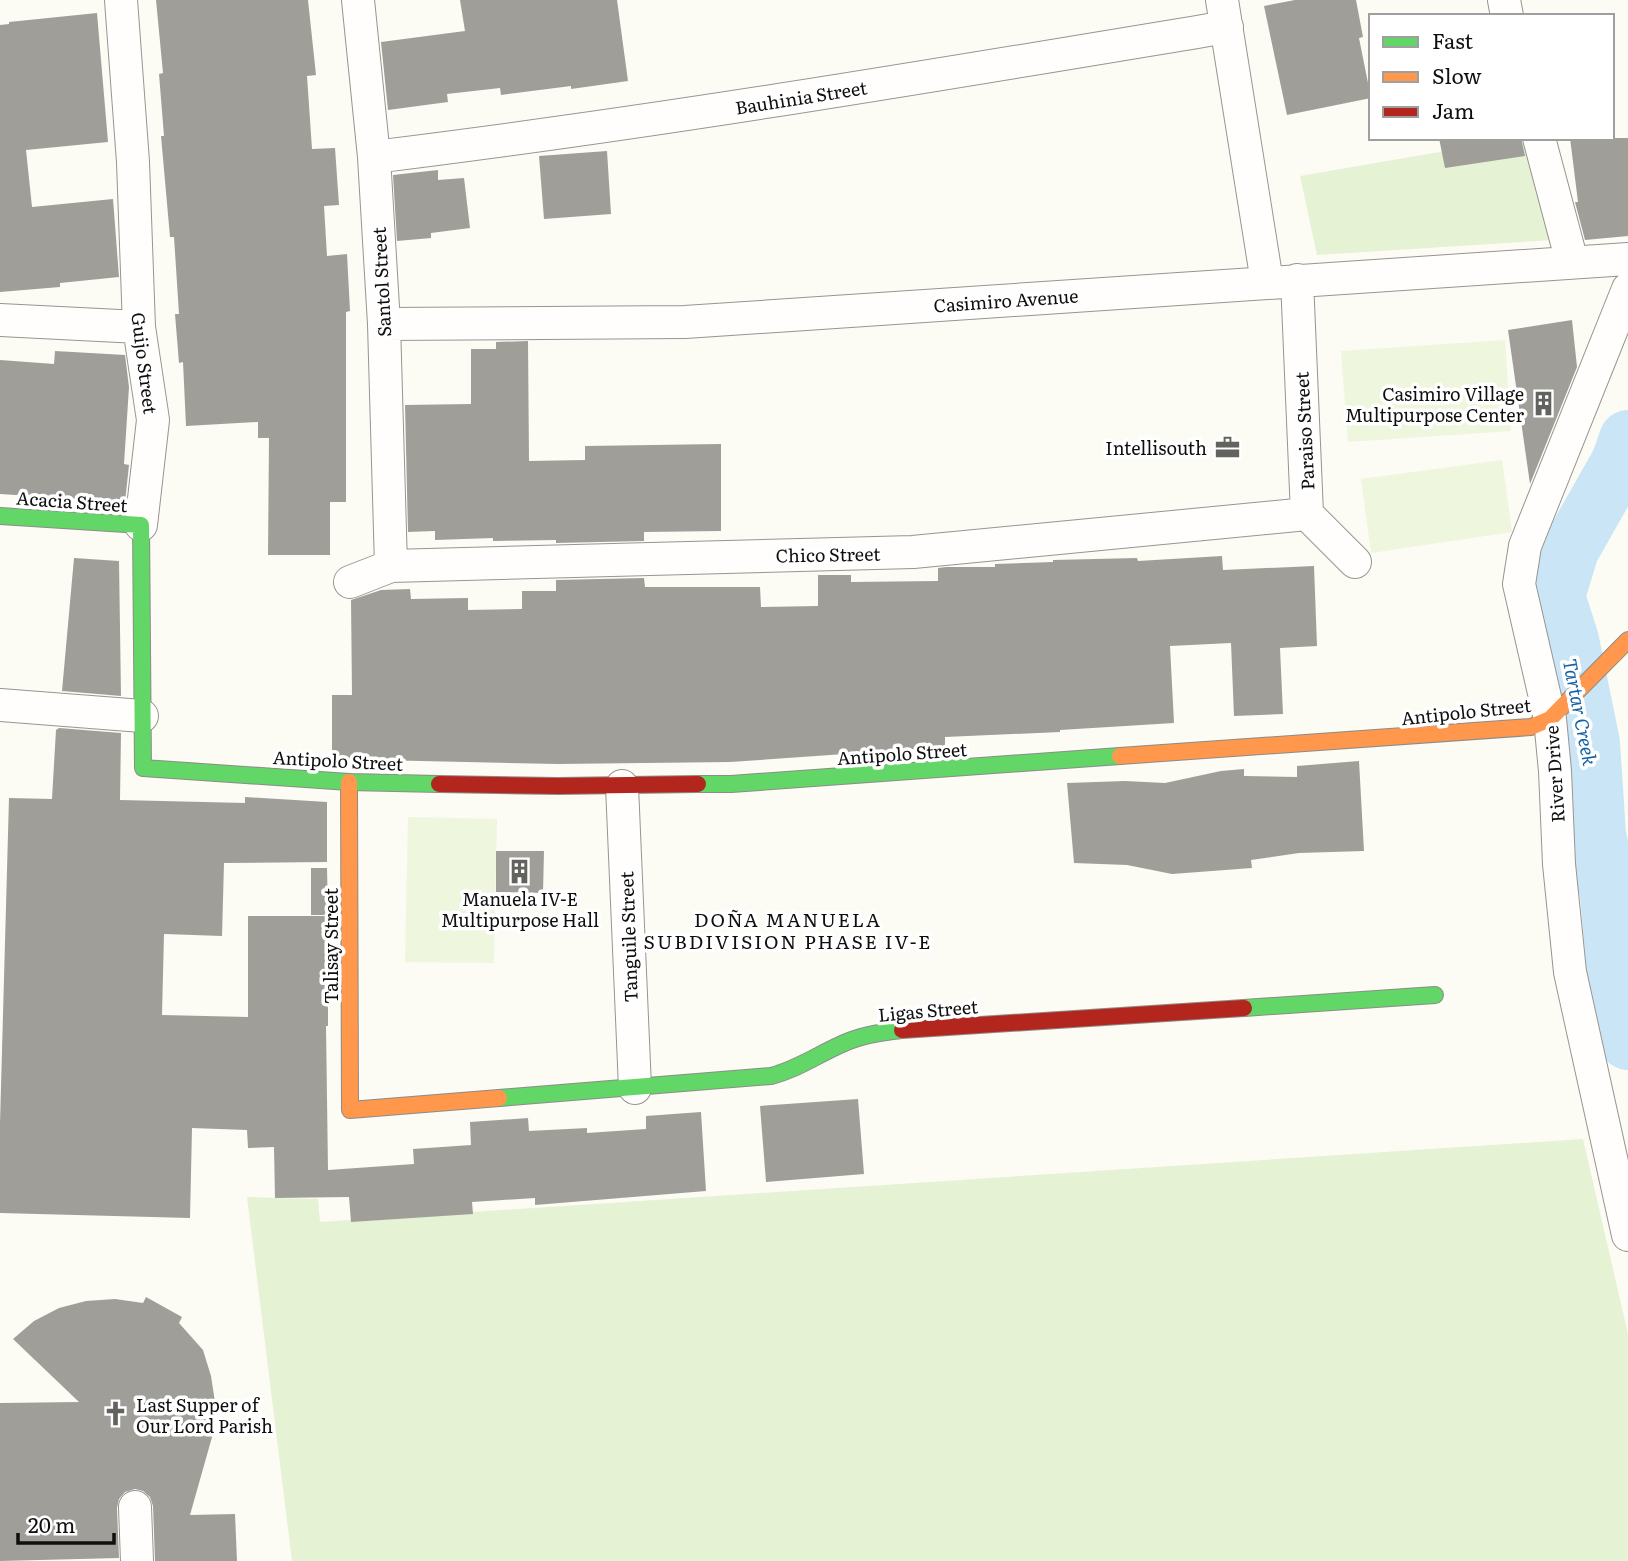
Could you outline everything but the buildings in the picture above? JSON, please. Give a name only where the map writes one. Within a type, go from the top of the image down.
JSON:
[{"type":"street","name":"Guijo Street","points":[[121,0],[133,162],[139,327],[153,420],[141,525],[143,768]]},
{"type":"street","name":"Santol Street","points":[[358,0],[374,157],[384,324],[391,566]]},
{"type":"street","name":"Bauhinia Street","points":[[374,157],[847,90],[1224,14]]},
{"type":"street","name":"Paraiso Street","points":[[1224,14],[1282,281],[1307,514],[1355,562]]},
{"type":"street","points":[[1540,140],[1572,262]]},
{"type":"street","name":"Casimiro Avenue","points":[[384,324],[685,322],[1628,259]]},
{"type":"street","name":"River Drive","points":[[1628,289],[1525,546],[1519,584],[1558,710],[1555,771],[1559,864],[1570,972],[1628,1235]]},
{"type":"street","points":[[0,320],[139,327]]},
{"type":"street","name":"Chico Street","points":[[350,582],[391,566],[914,552],[1307,514]]},
{"type":"street","name":"Acacia Street","points":[[0,516],[141,525]]},
{"type":"street","points":[[1558,710],[1628,640]]},
{"type":"street","points":[[0,705],[142,716]]},
{"type":"street","name":"Antipolo Street","points":[[143,768],[349,782],[622,786],[731,784],[1531,727],[1558,710]]},
{"type":"street","name":"Talisay Street","points":[[349,782],[349,1110]]},
{"type":"street","name":"Tanguile Street","points":[[622,786],[635,1088]]},
{"type":"street","name":"Ligas Street","points":[[349,1110],[772,1076],[793,1070],[843,1043],[877,1031],[1435,995]]},
{"type":"street","points":[[135,1507],[137,1561]]},
{"type":"green space","points":[[1509,140],[1531,140],[1552,240],[1317,255],[1300,176]]},
{"type":"green space","points":[[1505,340],[1511,431],[1348,442],[1341,351]]},
{"type":"green space","points":[[1502,460],[1512,532],[1371,553],[1361,479]]},
{"type":"green space","points":[[408,817],[497,819],[494,963],[405,962]]},
{"type":"green space","points":[[1583,1139],[1628,1334],[1628,1561],[292,1561],[247,1197],[318,1199],[320,1222]]},
{"type":"waterway","name":"Tartar Creek","points":[[1628,439],[1620,462],[1570,550],[1556,596],[1570,640],[1591,743],[1597,834],[1609,895],[1619,1009],[1628,1041]]},
{"type":"traffic: fast","points":[[0,516],[141,525],[143,768],[349,782],[439,784]]},
{"type":"traffic: fast","points":[[698,784],[731,784],[1120,756]]},
{"type":"traffic: fast","points":[[1244,1008],[1435,995]]},
{"type":"traffic: fast","points":[[499,1098],[771,1076],[790,1070],[856,1038],[902,1030]]},
{"type":"traffic: slow","points":[[1120,756],[1531,727],[1550,719],[1628,640]]},
{"type":"traffic: slow","points":[[349,782],[350,1110],[499,1098]]},
{"type":"traffic: jam","points":[[439,784],[698,784]]},
{"type":"traffic: jam","points":[[902,1030],[1244,1008]]},
{"type":"place","name":"Casimiro Village Multipurpose Center","points":[[1544,403]]},
{"type":"place","name":"Intellisouth","points":[[1227,447]]},
{"type":"place","name":"Manuela IV-E Multipurpose Hall","points":[[520,871]]},
{"type":"place","name":"Last Supper of Our Lord Parish","points":[[116,1414]]},
{"type":"district","name":"DOÑA MANUELA SUBDIVISION PHASE IV-E","points":[[788,930]]}]
